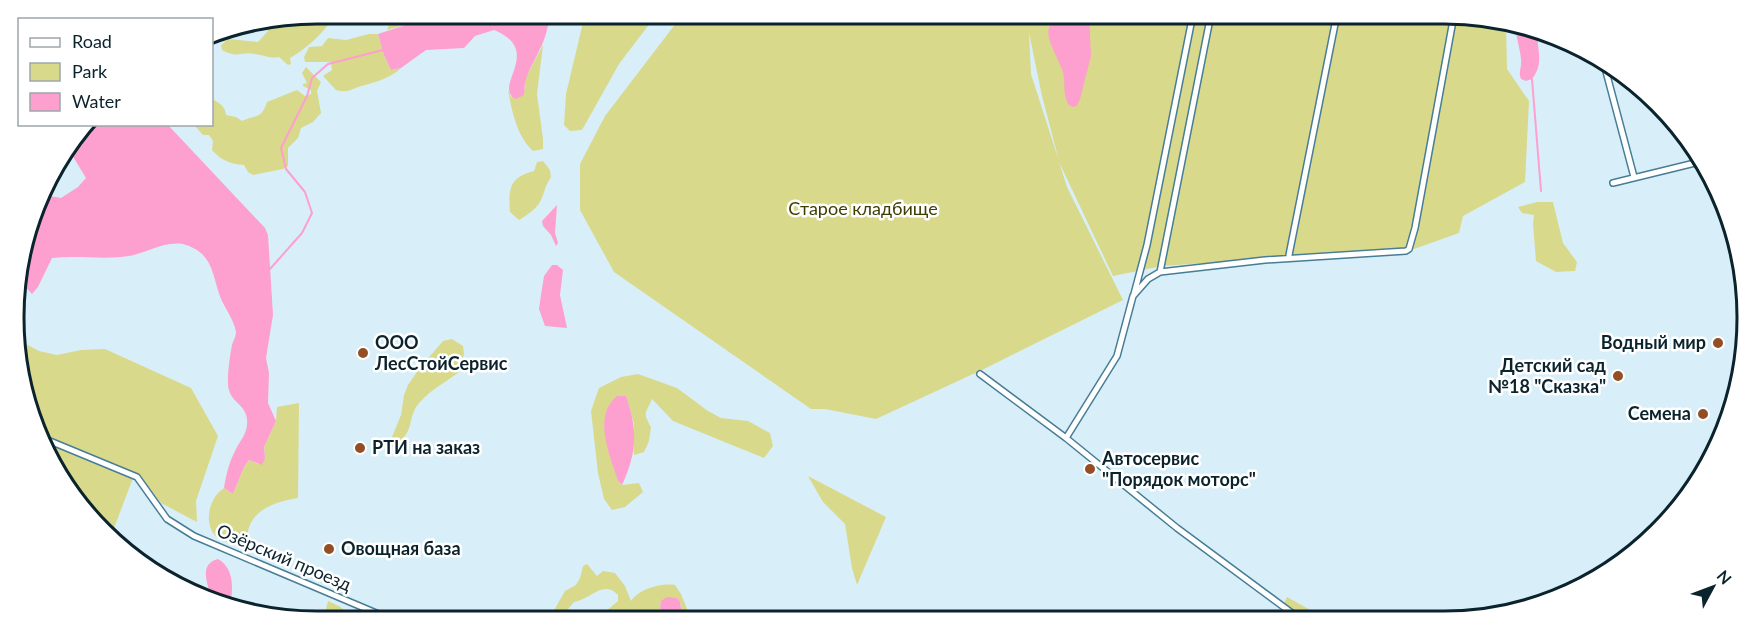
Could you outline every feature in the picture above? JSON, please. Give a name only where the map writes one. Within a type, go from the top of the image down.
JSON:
[{"type":"street","points":[[1066,438],[1118,356],[1147,245],[1191,24]]},
{"type":"street","points":[[1161,272],[1209,24]]},
{"type":"street","points":[[1289,255],[1335,24]]},
{"type":"street","points":[[1133,296],[1148,279],[1161,272],[1410,249],[1452,24]]},
{"type":"street","points":[[1606,73],[1634,177]]},
{"type":"street","points":[[1613,183],[1693,163]]},
{"type":"street","points":[[980,374],[1066,438],[1177,528],[1289,611]]},
{"type":"street","name":"Озёрский проезд","points":[[51,442],[137,477],[167,519],[195,536],[371,611]]},
{"type":"green space","points":[[328,24],[316,39],[290,58],[291,64],[288,65],[279,57],[250,53],[232,54],[222,50],[221,45],[228,39],[258,42],[268,31],[266,29]]},
{"type":"green space","points":[[389,24],[408,24],[387,30]]},
{"type":"green space","points":[[583,24],[649,24],[619,64],[582,130],[570,131],[564,125],[566,94]]},
{"type":"green space","name":"Старое кладбище","points":[[675,24],[1463,25],[1506,31],[1507,69],[1529,101],[1525,182],[1463,216],[1459,233],[1414,249],[1162,266],[1113,276],[1059,162],[1067,187],[1123,300],[876,419],[825,409],[811,409],[614,272],[580,210],[580,164],[605,116]],"holes":[[[1029,33],[1042,96],[1059,161],[1031,74]]]},
{"type":"green space","points":[[378,34],[391,70],[401,68],[384,79],[348,91],[336,90],[323,76],[332,70],[331,62],[305,62],[304,57],[309,47],[322,46],[328,38],[346,40]]},
{"type":"green space","points":[[543,45],[537,94],[543,149],[533,151],[519,131],[508,90],[511,97],[525,89],[525,79]]},
{"type":"green space","points":[[306,67],[321,82],[317,91],[321,113],[313,122],[301,128],[298,138],[288,148],[288,166],[283,169],[253,175],[244,165],[222,159],[212,150],[213,141],[209,135],[203,135],[195,126],[213,126],[213,100],[222,105],[226,115],[242,121],[258,116],[263,112],[267,102],[297,90],[305,96],[311,94],[311,90],[303,86],[307,83],[302,73]]},
{"type":"green space","points":[[543,161],[550,170],[551,177],[539,203],[532,212],[519,220],[510,212],[512,185],[515,180],[534,171],[537,162]]},
{"type":"green space","points":[[1537,202],[1553,202],[1563,243],[1577,262],[1575,271],[1556,272],[1536,261],[1534,215],[1522,213],[1518,207]]},
{"type":"green space","points":[[452,339],[463,346],[464,354],[459,372],[421,401],[416,407],[403,438],[387,449],[401,415],[408,385],[443,341]]},
{"type":"green space","points":[[26,344],[39,351],[57,355],[81,350],[105,349],[191,388],[218,436],[196,501],[197,522],[161,503],[138,473],[133,478],[114,529],[73,481],[54,447],[34,393]]},
{"type":"green space","points":[[638,374],[677,388],[721,418],[748,421],[770,433],[773,446],[764,458],[673,421],[652,399],[646,413],[651,427],[649,441],[644,452],[634,455],[634,424],[626,396],[605,436],[618,481],[622,485],[639,483],[643,492],[625,507],[612,510],[604,499],[598,473],[591,411],[599,388],[621,377]]},
{"type":"green space","points":[[299,403],[298,498],[279,502],[261,511],[252,521],[247,535],[238,544],[219,539],[210,527],[209,520],[214,499],[224,488],[233,494],[249,460],[258,464],[265,458],[264,447],[276,421],[277,407]]},
{"type":"green space","points":[[808,476],[886,517],[857,585],[845,524],[823,502]]},
{"type":"green space","points":[[587,564],[597,576],[603,571],[615,573],[625,586],[631,601],[639,593],[651,588],[675,585],[688,611],[681,611],[680,602],[661,601],[661,611],[606,611],[618,601],[618,595],[607,589],[574,602],[566,611],[554,611],[565,591],[576,585],[583,566]]},
{"type":"green space","points":[[1287,597],[1312,611],[1294,611],[1284,603]]},
{"type":"green space","points":[[328,601],[345,611],[326,611]]},
{"type":"water","points":[[409,24],[548,24],[544,39],[526,78],[524,95],[516,99],[510,93],[509,86],[517,58],[515,48],[509,39],[494,30],[475,36],[464,48],[426,50],[401,68],[391,70],[378,34]]},
{"type":"water","points":[[1052,24],[1089,24],[1091,56],[1077,106],[1072,107],[1066,99],[1063,72],[1048,35]]},
{"type":"water","points":[[1516,33],[1538,40],[1538,67],[1532,79],[1526,81],[1521,79],[1521,59]]},
{"type":"water","points":[[95,126],[169,126],[265,228],[268,235],[273,315],[266,358],[269,373],[268,403],[276,421],[264,447],[265,458],[262,465],[249,460],[233,494],[224,488],[226,478],[231,459],[247,425],[246,413],[231,395],[228,386],[230,355],[236,332],[221,299],[211,267],[202,254],[186,245],[172,244],[129,256],[52,258],[38,287],[32,294],[26,287],[34,242],[50,196],[61,198],[78,187],[86,178],[72,155]]},
{"type":"water","points":[[557,205],[555,233],[558,243],[556,246],[542,221]]},
{"type":"water","points":[[552,265],[557,265],[563,270],[560,295],[567,328],[545,326],[539,309],[544,276]]},
{"type":"water","points":[[617,396],[626,396],[634,431],[631,462],[622,485],[618,481],[611,460],[604,425],[605,414]]},
{"type":"water","points":[[218,559],[227,568],[232,580],[231,598],[209,590],[206,570],[212,562]]},
{"type":"water","points":[[667,597],[677,598],[681,611],[661,611],[661,601]]},
{"type":"waterway","points":[[270,269],[302,233],[312,213],[305,192],[286,169],[281,148],[307,96],[312,78],[328,64],[383,50]]},
{"type":"waterway","points":[[1532,79],[1541,191]]},
{"type":"place","name":"Водный мир","points":[[1718,343]]},
{"type":"place","name":"ООО ЛесСтойСервис","points":[[363,353]]},
{"type":"place","name":"Детский сад №18 \"Сказка\"","points":[[1618,376]]},
{"type":"place","name":"Семена","points":[[1703,414]]},
{"type":"place","name":"РТИ на заказ","points":[[360,448]]},
{"type":"place","name":"Автосервис \"Порядок моторс\"","points":[[1090,469]]},
{"type":"place","name":"Овощная база","points":[[329,549]]}]
